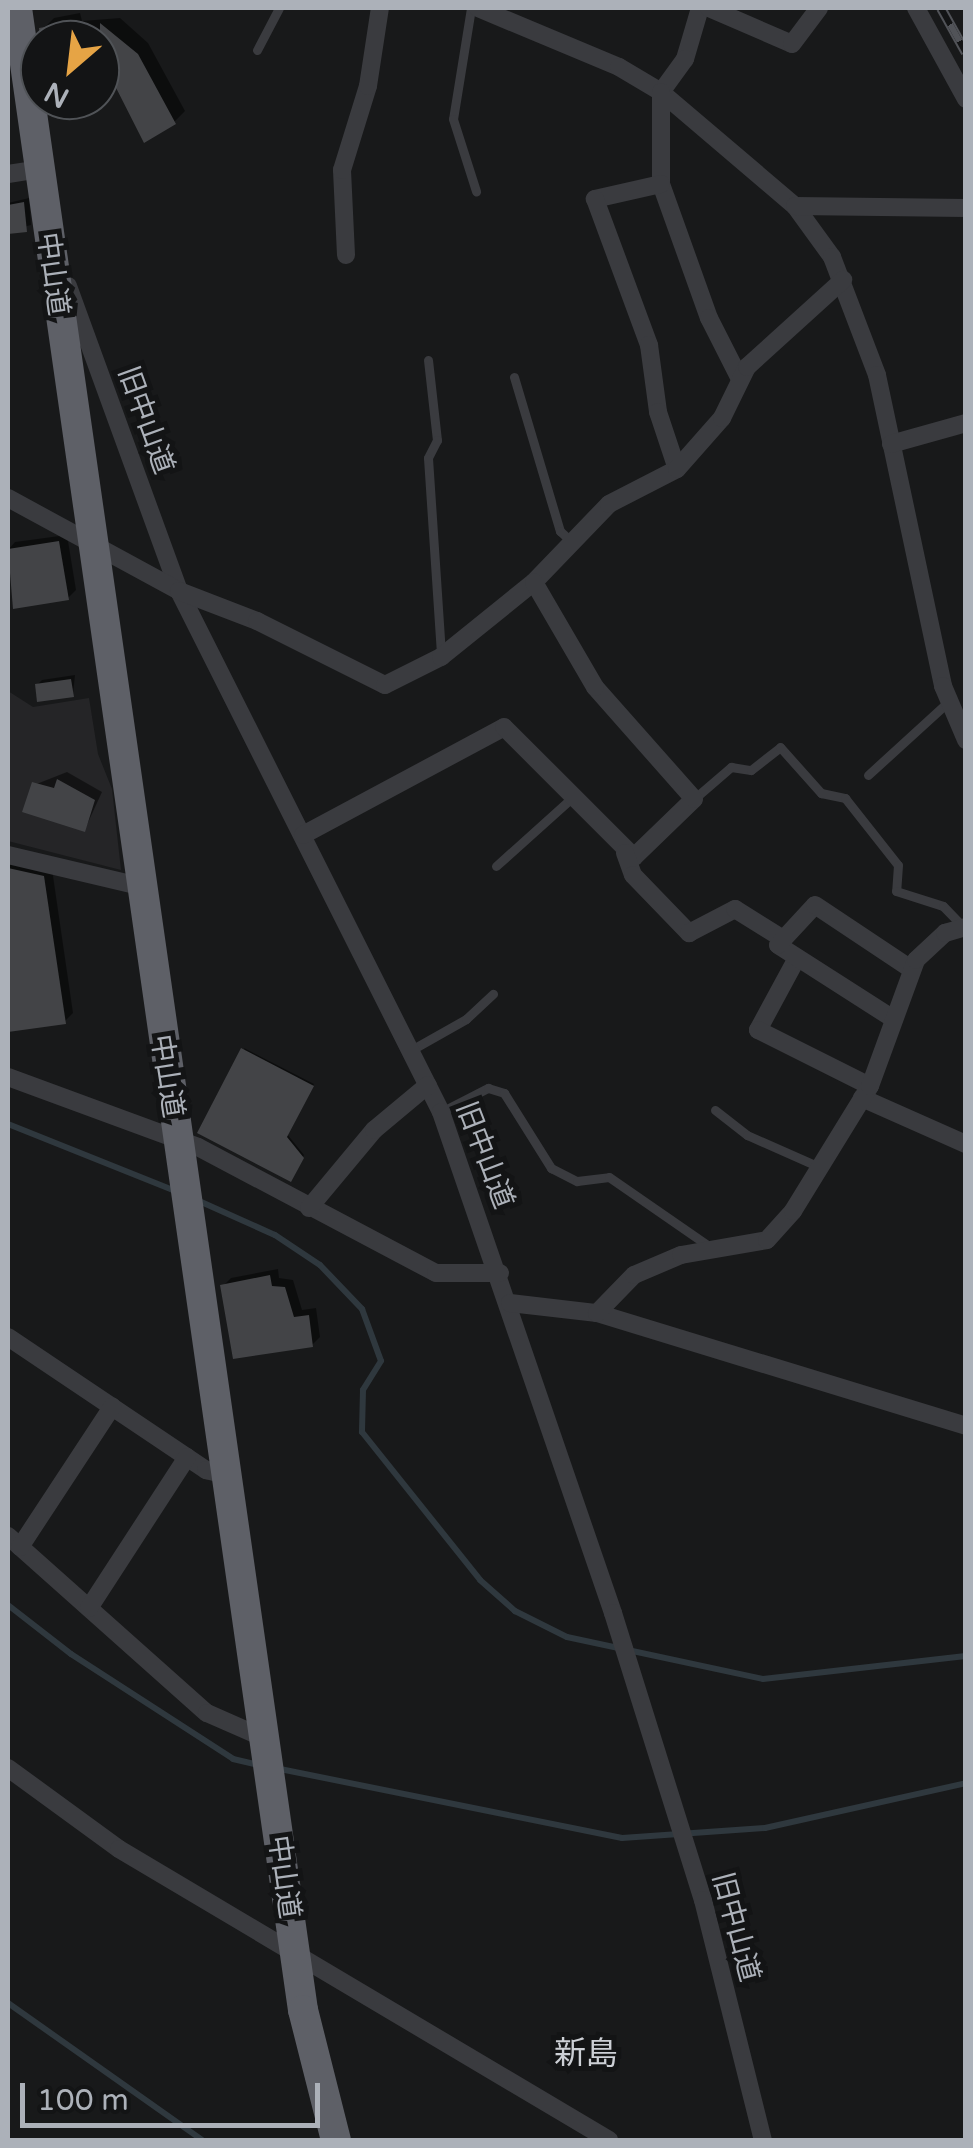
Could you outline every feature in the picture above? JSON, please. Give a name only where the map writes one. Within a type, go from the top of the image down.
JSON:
[{"type":"highway","name":"中山道","points":[[16,8],[138,886],[266,1757],[312,2054],[336,2140]]},
{"type":"street","points":[[346,255],[342,170],[368,86],[380,8]]},
{"type":"street","points":[[474,8],[618,67],[661,92],[795,206],[843,280],[877,374],[949,701],[961,717],[966,740]]},
{"type":"street","points":[[700,8],[685,59],[661,92],[661,184],[709,318],[740,379]]},
{"type":"street","points":[[710,8],[792,44],[819,8]]},
{"type":"street","points":[[916,8],[966,99]]},
{"type":"street","points":[[8,174],[38,168]]},
{"type":"street","points":[[661,184],[595,199],[648,346],[658,412],[677,468]]},
{"type":"street","points":[[795,206],[966,208]]},
{"type":"street","name":"旧中山道","points":[[47,230],[179,591],[412,1049],[440,1112],[500,1273],[619,1635],[686,1852],[763,2140]]},
{"type":"street","points":[[8,498],[179,591],[257,621],[385,685],[441,657],[534,582],[576,545],[609,504],[677,468],[722,418],[740,379],[843,280]]},
{"type":"street","points":[[891,444],[966,423]]},
{"type":"street","points":[[534,582],[595,688],[694,799],[634,857],[625,853]]},
{"type":"street","points":[[303,835],[504,727],[625,853],[633,875],[688,934],[735,909],[784,939]]},
{"type":"street","points":[[8,855],[138,886]]},
{"type":"street","points":[[892,1018],[778,945],[815,905],[911,969]]},
{"type":"street","points":[[597,1313],[634,1275],[681,1255],[767,1240],[793,1211],[817,1166],[866,1092],[911,969],[945,933],[965,928]]},
{"type":"street","points":[[796,958],[758,1030],[966,1144]]},
{"type":"street","points":[[8,1077],[177,1141],[436,1273],[500,1273]]},
{"type":"street","points":[[309,1208],[374,1130],[428,1085]]},
{"type":"street","points":[[510,1303],[597,1313],[966,1426]]},
{"type":"street","points":[[8,1337],[187,1457],[226,1475]]},
{"type":"street","points":[[112,1407],[14,1541],[207,1713],[266,1757]]},
{"type":"street","points":[[89,1608],[187,1457]]},
{"type":"street","points":[[8,1768],[119,1849],[609,2140]]},
{"type":"lane","points":[[257,50],[279,8]]},
{"type":"lane","points":[[474,8],[454,119],[476,191]]},
{"type":"lane","points":[[428,360],[437,440],[428,458],[441,657]]},
{"type":"lane","points":[[514,376],[560,532],[576,545]]},
{"type":"lane","points":[[868,775],[949,701]]},
{"type":"lane","points":[[694,799],[731,768],[751,770],[780,747],[821,793],[845,798],[898,866],[896,892],[943,906],[965,928]]},
{"type":"lane","points":[[496,866],[573,797]]},
{"type":"lane","points":[[412,1049],[466,1019],[493,994]]},
{"type":"lane","points":[[440,1112],[488,1088],[504,1093],[552,1168],[577,1181],[609,1177],[717,1251]]},
{"type":"lane","points":[[715,1110],[747,1135],[817,1166]]},
{"type":"shaded area","points":[[8,691],[33,707],[89,698],[98,754],[112,789],[121,870],[8,841]]},
{"type":"building","points":[[120,39],[138,54],[176,124],[144,143],[120,96]]},
{"type":"building","points":[[24,202],[27,232],[8,234],[8,205]]},
{"type":"building","points":[[59,541],[69,600],[13,609],[8,549]]},
{"type":"building","points":[[71,679],[74,697],[37,702],[35,684]]},
{"type":"building","points":[[57,779],[95,800],[85,832],[22,812],[32,782],[54,788]]},
{"type":"building","points":[[8,868],[44,876],[66,1024],[8,1032]]},
{"type":"building","points":[[241,1048],[314,1086],[287,1137],[304,1158],[291,1182],[197,1133]]},
{"type":"building","points":[[270,1275],[272,1286],[285,1287],[294,1317],[309,1315],[313,1347],[233,1359],[220,1285]]},
{"type":"waterway","points":[[8,1124],[178,1192]]},
{"type":"waterway","points":[[199,1201],[275,1235],[320,1265],[362,1309],[381,1361],[363,1390],[362,1432],[480,1580],[515,1611],[567,1637],[763,1679],[966,1656]]},
{"type":"waterway","points":[[8,1605],[71,1654],[233,1759],[258,1765]]},
{"type":"waterway","points":[[280,1769],[622,1838],[765,1828],[966,1783]]},
{"type":"waterway","points":[[8,2003],[202,2140]]},
{"type":"railway","points":[[941,8],[966,53]]},
{"type":"district","name":"新島","points":[[586,2054]]}]
